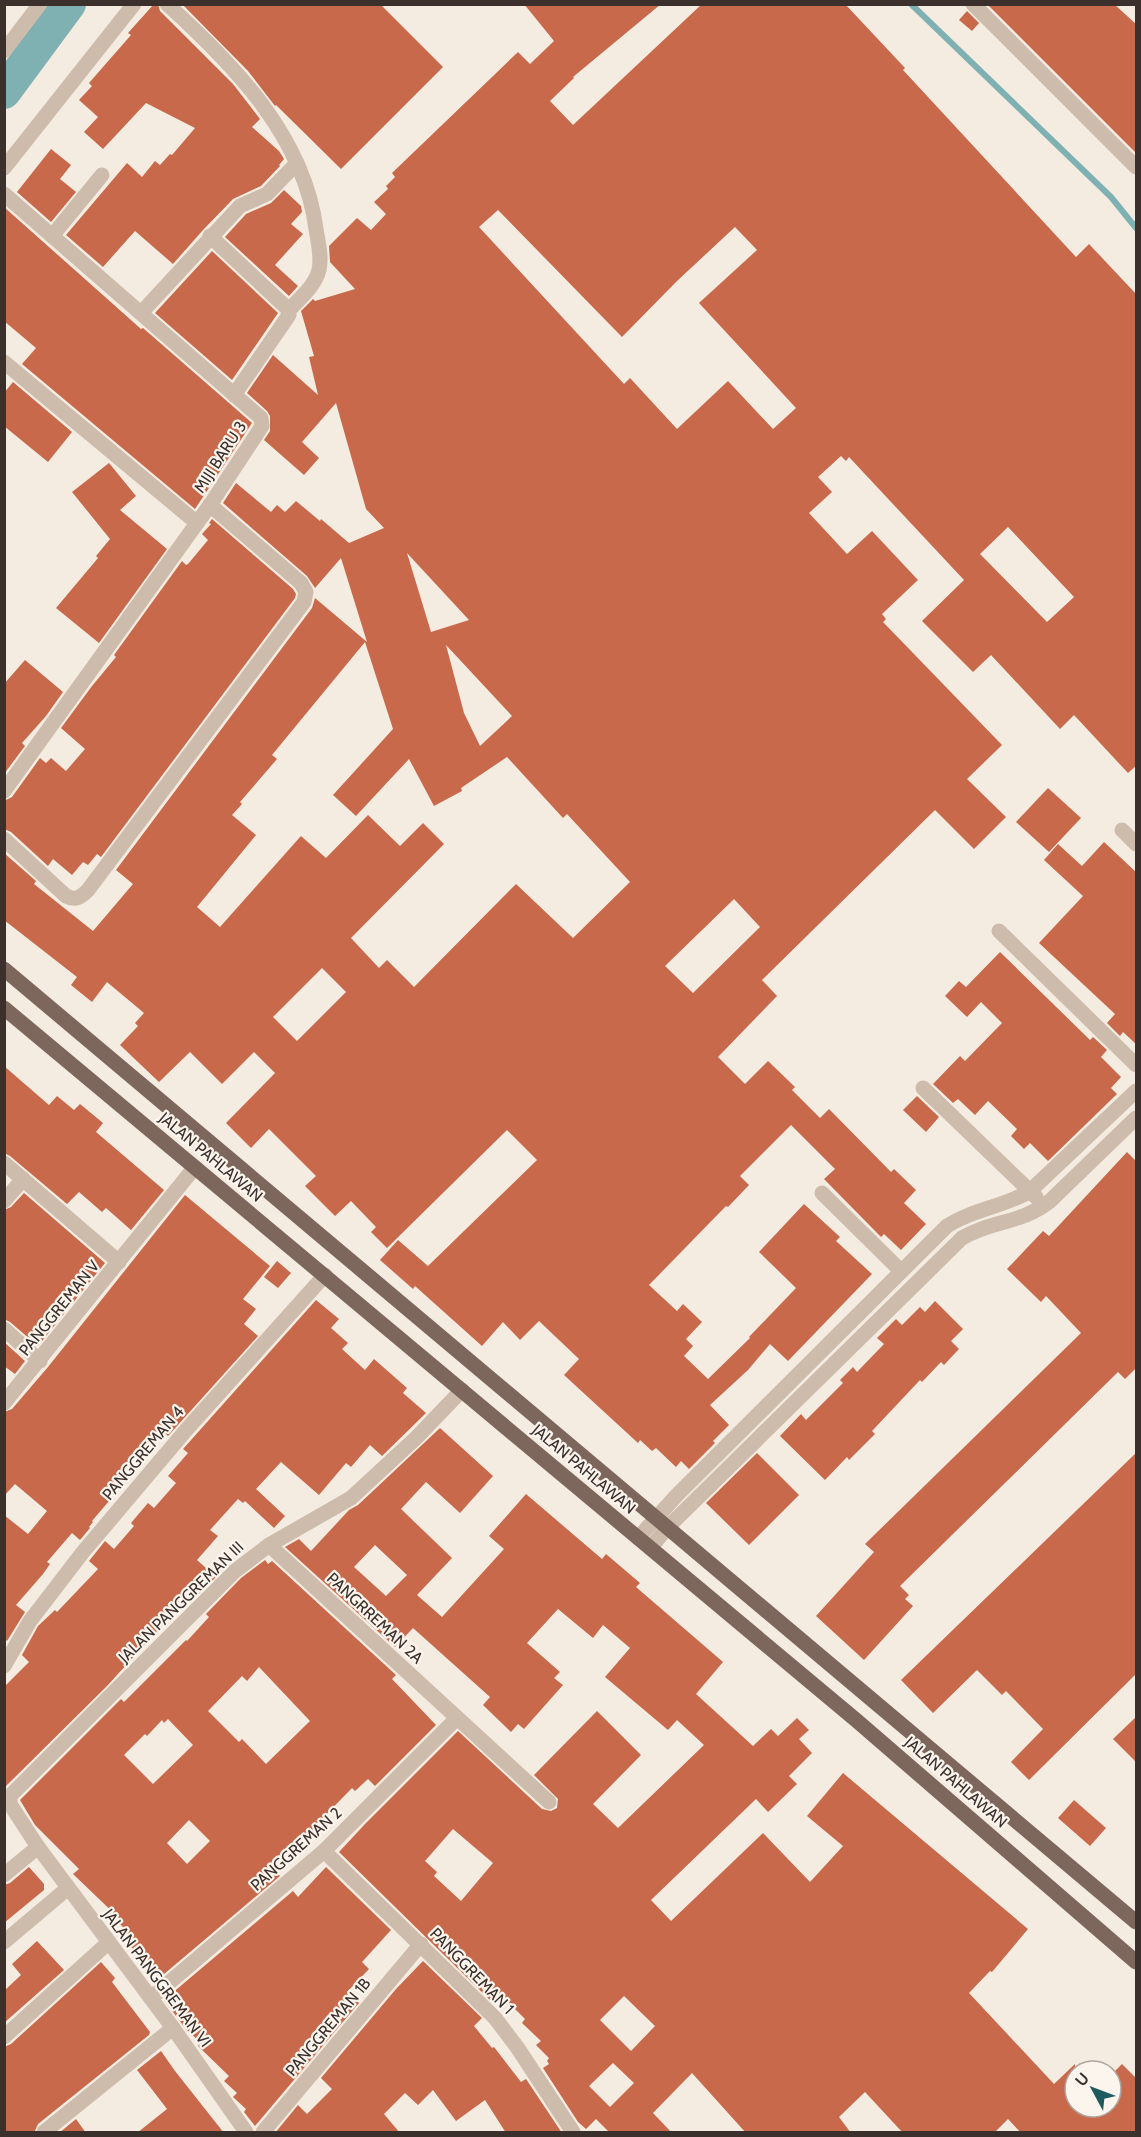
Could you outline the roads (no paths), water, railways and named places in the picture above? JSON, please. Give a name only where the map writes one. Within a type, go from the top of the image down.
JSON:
[{"type":"main road","name":"JALAN PAHLAWAN","points":[[4,969],[1137,1922]]},
{"type":"main road","name":"JALAN PAHLAWAN","points":[[6,1010],[856,1720],[1137,1962]]},
{"type":"main road","points":[[361,1306],[381,1286]]},
{"type":"main road","points":[[856,1720],[873,1700]]},
{"type":"street","points":[[4,51],[40,4]]},
{"type":"street","points":[[4,168],[134,4]]},
{"type":"street","points":[[167,4],[218,52],[265,109],[290,147],[306,181],[315,222],[320,265],[315,281],[289,309],[289,315],[234,395]]},
{"type":"street","points":[[973,4],[1137,167]]},
{"type":"street","points":[[141,313],[240,206],[267,194],[297,163]]},
{"type":"street","points":[[52,236],[102,175]]},
{"type":"street","name":"MIJI BARU 3","points":[[4,194],[261,418],[262,426],[210,505],[4,791]]},
{"type":"street","points":[[209,237],[289,309]]},
{"type":"street","points":[[6,366],[197,523]]},
{"type":"street","points":[[4,840],[66,896],[72,899],[81,897],[304,602],[306,592],[301,583],[210,505]]},
{"type":"street","points":[[1122,830],[1137,844]]},
{"type":"street","points":[[999,931],[1137,1065]]},
{"type":"street","points":[[923,1088],[1044,1205]]},
{"type":"street","points":[[650,1548],[662,1522],[901,1271],[947,1226],[968,1214],[1010,1202],[1030,1191],[1137,1091]]},
{"type":"street","points":[[638,1538],[662,1522],[962,1238],[974,1230],[1025,1217],[1044,1205],[1137,1118]]},
{"type":"street","points":[[4,1162],[119,1262]]},
{"type":"street","name":"PANGGREMAN V","points":[[4,1403],[195,1167]]},
{"type":"street","points":[[4,1201],[23,1179]]},
{"type":"street","points":[[822,1193],[901,1271]]},
{"type":"street","name":"PANGGREMAN 4","points":[[4,1666],[30,1621],[83,1552],[187,1429],[325,1275]]},
{"type":"street","points":[[4,1329],[40,1361]]},
{"type":"street","name":"JALAN PANGGREMAN III","points":[[38,1847],[10,1804],[12,1793],[235,1571],[269,1545],[351,1498],[417,1437],[462,1390]]},
{"type":"street","name":"PANGRREMAN 2A","points":[[269,1545],[549,1802]]},
{"type":"street","name":"PANGGREMAN 2","points":[[151,1998],[324,1851],[457,1718]]},
{"type":"street","points":[[4,1875],[38,1847]]},
{"type":"street","name":"JALAN PANGGREMAN VI","points":[[38,1847],[173,2028],[246,2133]]},
{"type":"street","name":"PANGGREMAN 1","points":[[324,1851],[495,2018],[517,2047],[573,2133]]},
{"type":"street","points":[[4,1942],[68,1888]]},
{"type":"street","points":[[4,2037],[109,1942]]},
{"type":"street","name":"PANGGREMAN 1B","points":[[263,2133],[421,1944]]},
{"type":"street","points":[[44,2133],[173,2028]]},
{"type":"waterway","points":[[4,92],[69,4]]},
{"type":"waterway","points":[[911,4],[1111,197],[1136,228]]}]
